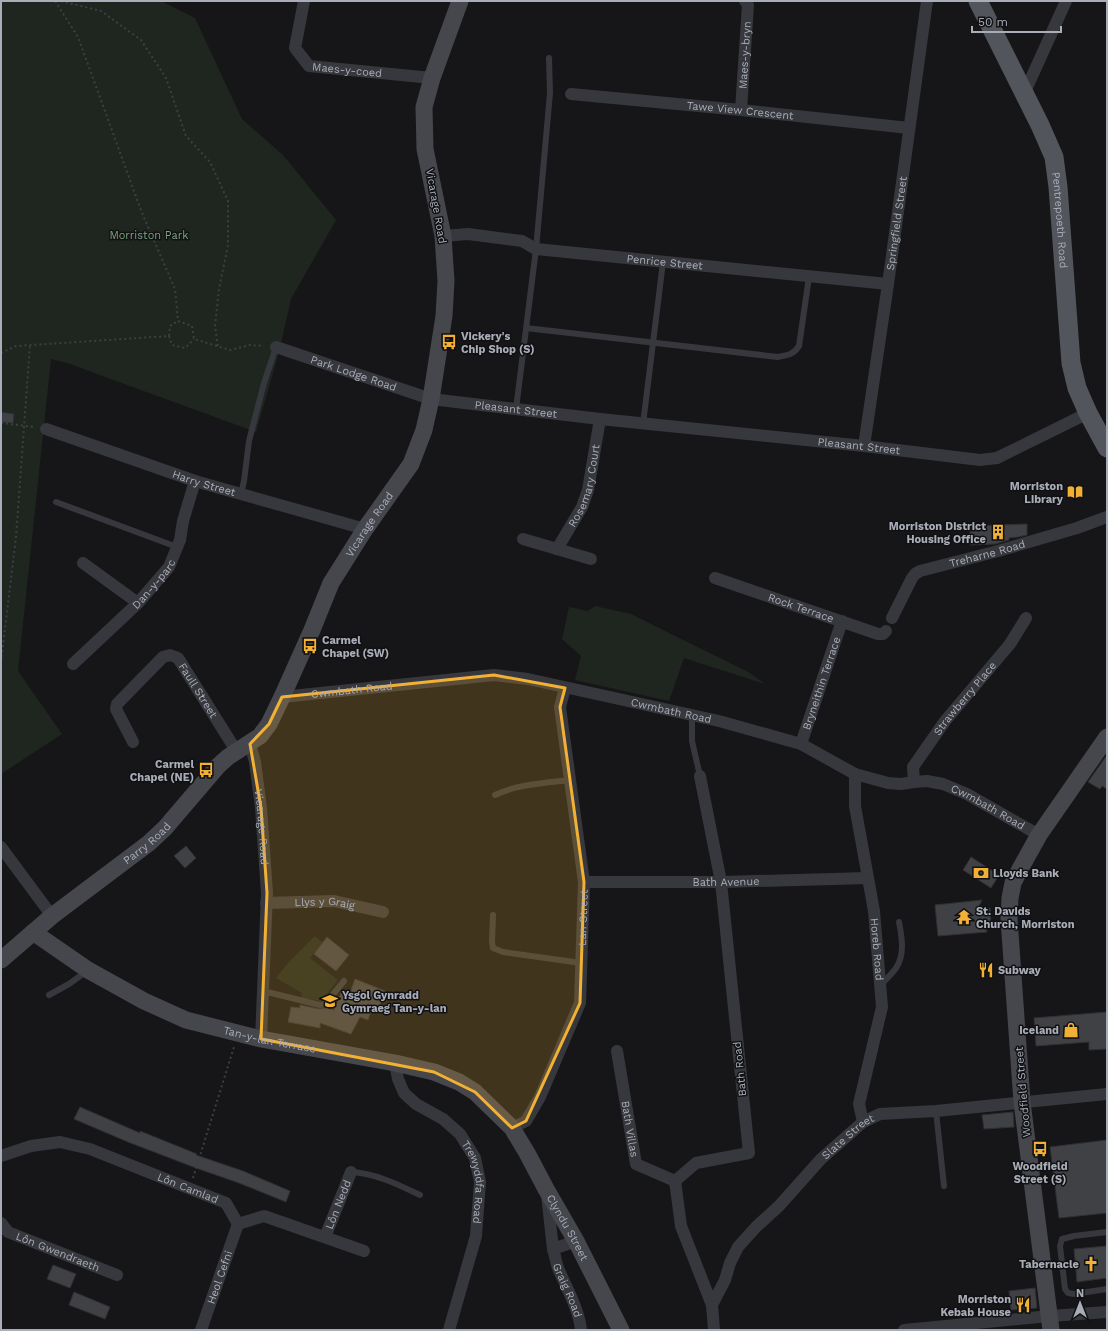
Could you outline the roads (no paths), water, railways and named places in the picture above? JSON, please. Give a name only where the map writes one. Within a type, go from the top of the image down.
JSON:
[{"type":"main road","name":"Pentrepoeth Road","points":[[978,1],[1040,125],[1054,158],[1058,187],[1071,363],[1077,388],[1088,413],[1106,443]]},
{"type":"street","name":"Maes-y-coed","points":[[304,1],[295,48],[309,66],[432,78]]},
{"type":"street","name":"Vicarage Road","points":[[261,1039],[267,893],[261,808],[255,762],[243,748],[260,736],[269,724],[312,630],[331,583],[365,529],[411,464],[424,430],[432,399],[444,316],[446,281],[443,236],[425,149],[424,107],[432,78],[460,1]]},
{"type":"street","name":"Maes-y-bryn","points":[[741,110],[748,5],[745,1]]},
{"type":"street","name":"Springfield Street","points":[[864,446],[927,1]]},
{"type":"street","points":[[1024,94],[1066,1]]},
{"type":"street","name":"Tawe View Crescent","points":[[571,94],[909,128]]},
{"type":"street","name":"Penrice Street","points":[[443,236],[468,234],[522,241],[536,249],[888,284]]},
{"type":"street","name":"Park Lodge Road","points":[[276,347],[432,399]]},
{"type":"street","name":"Pleasant Street","points":[[432,399],[643,424],[864,446],[980,460],[997,458],[1088,413]]},
{"type":"street","name":"Rosemary Court","points":[[557,549],[582,507],[588,490],[600,419]]},
{"type":"street","name":"Harry Street","points":[[46,429],[195,481],[365,529]]},
{"type":"street","name":"Dan-y-parc","points":[[74,664],[138,603],[169,567],[180,540],[183,521],[195,481]]},
{"type":"street","name":"Treharne Road","points":[[892,618],[912,578],[920,571],[998,551],[1077,528],[1107,517]]},
{"type":"street","points":[[523,539],[591,559]]},
{"type":"street","points":[[83,564],[138,603]]},
{"type":"street","name":"Rock Terrace","points":[[715,578],[878,634],[883,634],[886,631]]},
{"type":"street","name":"Strawberry Place","points":[[914,782],[913,768],[941,726],[1010,644],[1026,618]]},
{"type":"street","name":"Bryneithin Terrace","points":[[801,744],[842,622]]},
{"type":"street","name":"Faull Street","points":[[133,742],[116,710],[117,704],[163,657],[170,655],[178,658],[243,748]]},
{"type":"street","name":"Cwmbath Road","points":[[282,697],[494,675],[528,679],[719,721],[801,744],[855,774],[895,784],[927,781],[943,784],[967,794],[1039,835]]},
{"type":"street","name":"Lan Street","points":[[512,1128],[526,1121],[540,1097],[580,1003],[584,882],[560,707],[565,688]]},
{"type":"street","name":"Woodfield Street","points":[[1050,1323],[1022,1102],[1009,919],[1010,898],[1013,883],[1039,835],[1107,737]]},
{"type":"street","name":"Parry Road","points":[[1,960],[52,916],[149,843],[165,828],[218,766],[243,748]]},
{"type":"street","name":"Horeb Road","points":[[855,774],[855,806],[874,911],[882,1007],[859,1104],[863,1122]]},
{"type":"street","name":"Bath Road","points":[[675,1181],[696,1163],[748,1153],[721,882],[700,776]]},
{"type":"street","points":[[1,847],[52,916]]},
{"type":"street","name":"Bath Avenue","points":[[584,882],[721,882],[868,878]]},
{"type":"street","name":"Llys y Graig","points":[[266,903],[334,901],[382,912]]},
{"type":"street","name":"Tan-y-lan Terrace","points":[[33,932],[88,970],[144,1002],[186,1020],[261,1039],[395,1063],[434,1072],[459,1082],[475,1092],[512,1128]]},
{"type":"street","name":"Bath Villas","points":[[617,1051],[636,1164],[675,1181]]},
{"type":"street","name":"Trewyddfa Road","points":[[395,1063],[398,1079],[404,1093],[416,1104],[443,1119],[460,1134],[475,1158],[479,1176],[480,1182],[476,1236],[449,1330]]},
{"type":"street","name":"Slate Street","points":[[712,1305],[725,1280],[730,1263],[738,1247],[756,1227],[779,1206],[821,1159],[863,1122],[880,1114],[936,1111],[1107,1094]]},
{"type":"street","name":"Clyndu Street","points":[[512,1128],[576,1241],[621,1330]]},
{"type":"street","name":"Lôn Camlad","points":[[1,1156],[31,1146],[60,1142],[90,1149],[226,1203],[238,1224]]},
{"type":"street","name":"Lôn Nedd","points":[[325,1237],[351,1172]]},
{"type":"street","points":[[675,1181],[681,1226],[712,1305],[714,1330]]},
{"type":"street","name":"Graig Road","points":[[546,1189],[553,1249],[558,1268],[568,1290],[581,1330]]},
{"type":"street","points":[[238,1224],[264,1216],[364,1250]]},
{"type":"street","name":"Lôn Gwendraeth","points":[[1,1223],[8,1232],[117,1275]]},
{"type":"street","name":"Heol Cefni","points":[[201,1330],[238,1224]]},
{"type":"street","name":"Graig Road","points":[[553,1249],[576,1241]]},
{"type":"street","points":[[904,1330],[1050,1323],[1107,1312]]},
{"type":"lane","points":[[516,409],[536,249],[550,93],[549,58]]},
{"type":"lane","points":[[643,424],[663,262]]},
{"type":"lane","points":[[526,328],[778,357],[795,352],[799,346],[809,277]]},
{"type":"lane","points":[[241,494],[249,441],[264,383],[276,347]]},
{"type":"lane","points":[[56,502],[177,547]]},
{"type":"lane","points":[[692,715],[692,741],[700,776]]},
{"type":"lane","points":[[495,795],[507,790],[524,786],[570,780]]},
{"type":"lane","points":[[493,915],[492,942],[494,948],[503,952],[581,963]]},
{"type":"lane","points":[[880,986],[897,968],[901,955],[902,940],[899,922]]},
{"type":"lane","points":[[49,995],[69,984],[88,970]]},
{"type":"lane","points":[[263,991],[320,1005],[325,1004],[344,981]]},
{"type":"lane","points":[[936,1111],[944,1186]]},
{"type":"lane","points":[[351,1172],[359,1172],[394,1183],[420,1195]]},
{"type":"lane","points":[[1107,1232],[1062,1239],[1060,1246],[1065,1289],[1068,1293],[1074,1294],[1107,1289]]},
{"type":"place","name":"Vickery's Chip Shop (S)","points":[[449,342]]},
{"type":"place","name":"Morriston Library","points":[[1075,492]]},
{"type":"place","name":"Morriston District Housing Office","points":[[998,532]]},
{"type":"place","name":"Carmel Chapel (SW)","points":[[310,646]]},
{"type":"place","name":"Carmel Chapel (NE)","points":[[206,770]]},
{"type":"place","name":"Lloyds Bank","points":[[981,873]]},
{"type":"place","name":"St. Davids Church, Morriston","points":[[964,917]]},
{"type":"place","name":"Subway","points":[[986,970]]},
{"type":"place","name":"Ysgol Gynradd Gymraeg Tan-y-lan","points":[[330,1001]]},
{"type":"place","name":"Iceland","points":[[1071,1030]]},
{"type":"place","name":"Woodfield Street (S)","points":[[1040,1149]]},
{"type":"place","name":"Tabernacle","points":[[1091,1264]]},
{"type":"place","name":"Morriston Kebab House","points":[[1023,1305]]},
{"type":"park label","name":"Morriston Park","points":[[149,235]]}]
